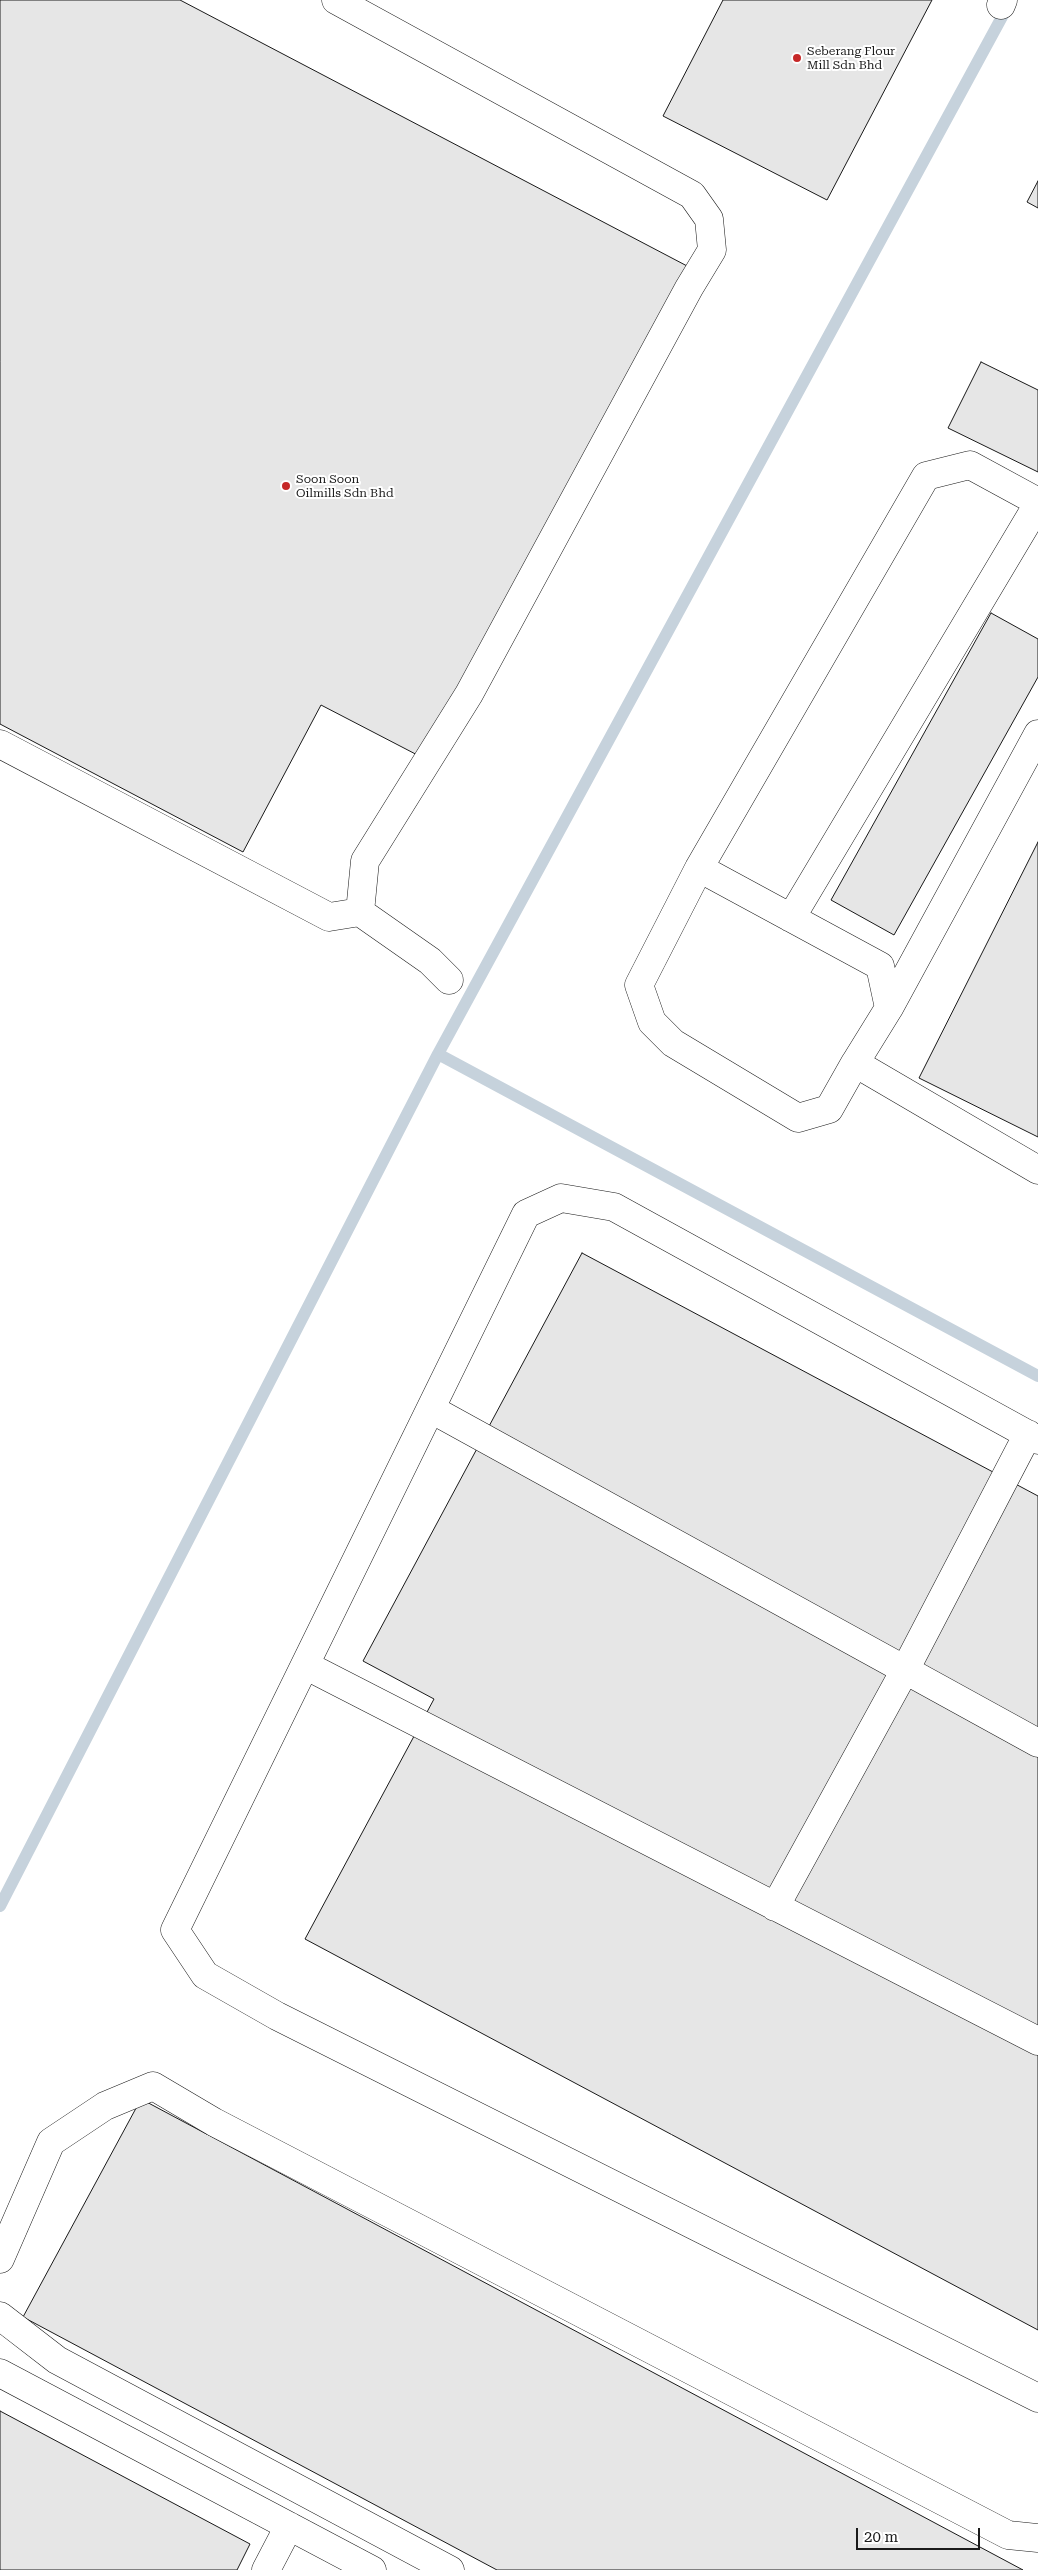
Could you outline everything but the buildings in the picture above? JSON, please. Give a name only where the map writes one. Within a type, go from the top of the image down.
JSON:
[{"type":"lane","points":[[336,0],[692,195],[710,219],[712,250],[689,288],[468,694],[365,861],[360,912]]},
{"type":"lane","points":[[791,918],[1038,503],[970,465],[926,476],[699,868],[638,985],[652,1022],[673,1043],[798,1118],[829,1109],[889,1008],[1038,734]]},
{"type":"lane","points":[[0,744],[329,917],[360,912],[430,961],[449,980]]},
{"type":"lane","points":[[699,868],[880,966],[889,1008]]},
{"type":"lane","points":[[855,1063],[1038,1170]]},
{"type":"lane","points":[[775,1906],[1033,1437],[614,1207],[561,1198],[526,1214],[175,1930],[205,1975],[277,2016],[1038,2398]]},
{"type":"lane","points":[[431,1409],[1038,1743]]},
{"type":"lane","points":[[305,1665],[1038,2042]]},
{"type":"lane","points":[[0,2259],[52,2142],[105,2106],[153,2086],[214,2122],[1008,2535],[1038,2538]]},
{"type":"lane","points":[[0,2316],[57,2360],[450,2570]]},
{"type":"lane","points":[[0,2373],[372,2570]]},
{"type":"lane","points":[[266,2570],[289,2526]]},
{"type":"waterway","points":[[0,1906],[438,1054],[1009,4]]},
{"type":"waterway","points":[[438,1054],[1038,1376]]},
{"type":"place","name":"Seberang Flour Mill Sdn Bhd","points":[[797,58]]},
{"type":"place","name":"Soon Soon Oilmills Sdn Bhd","points":[[286,486]]}]
